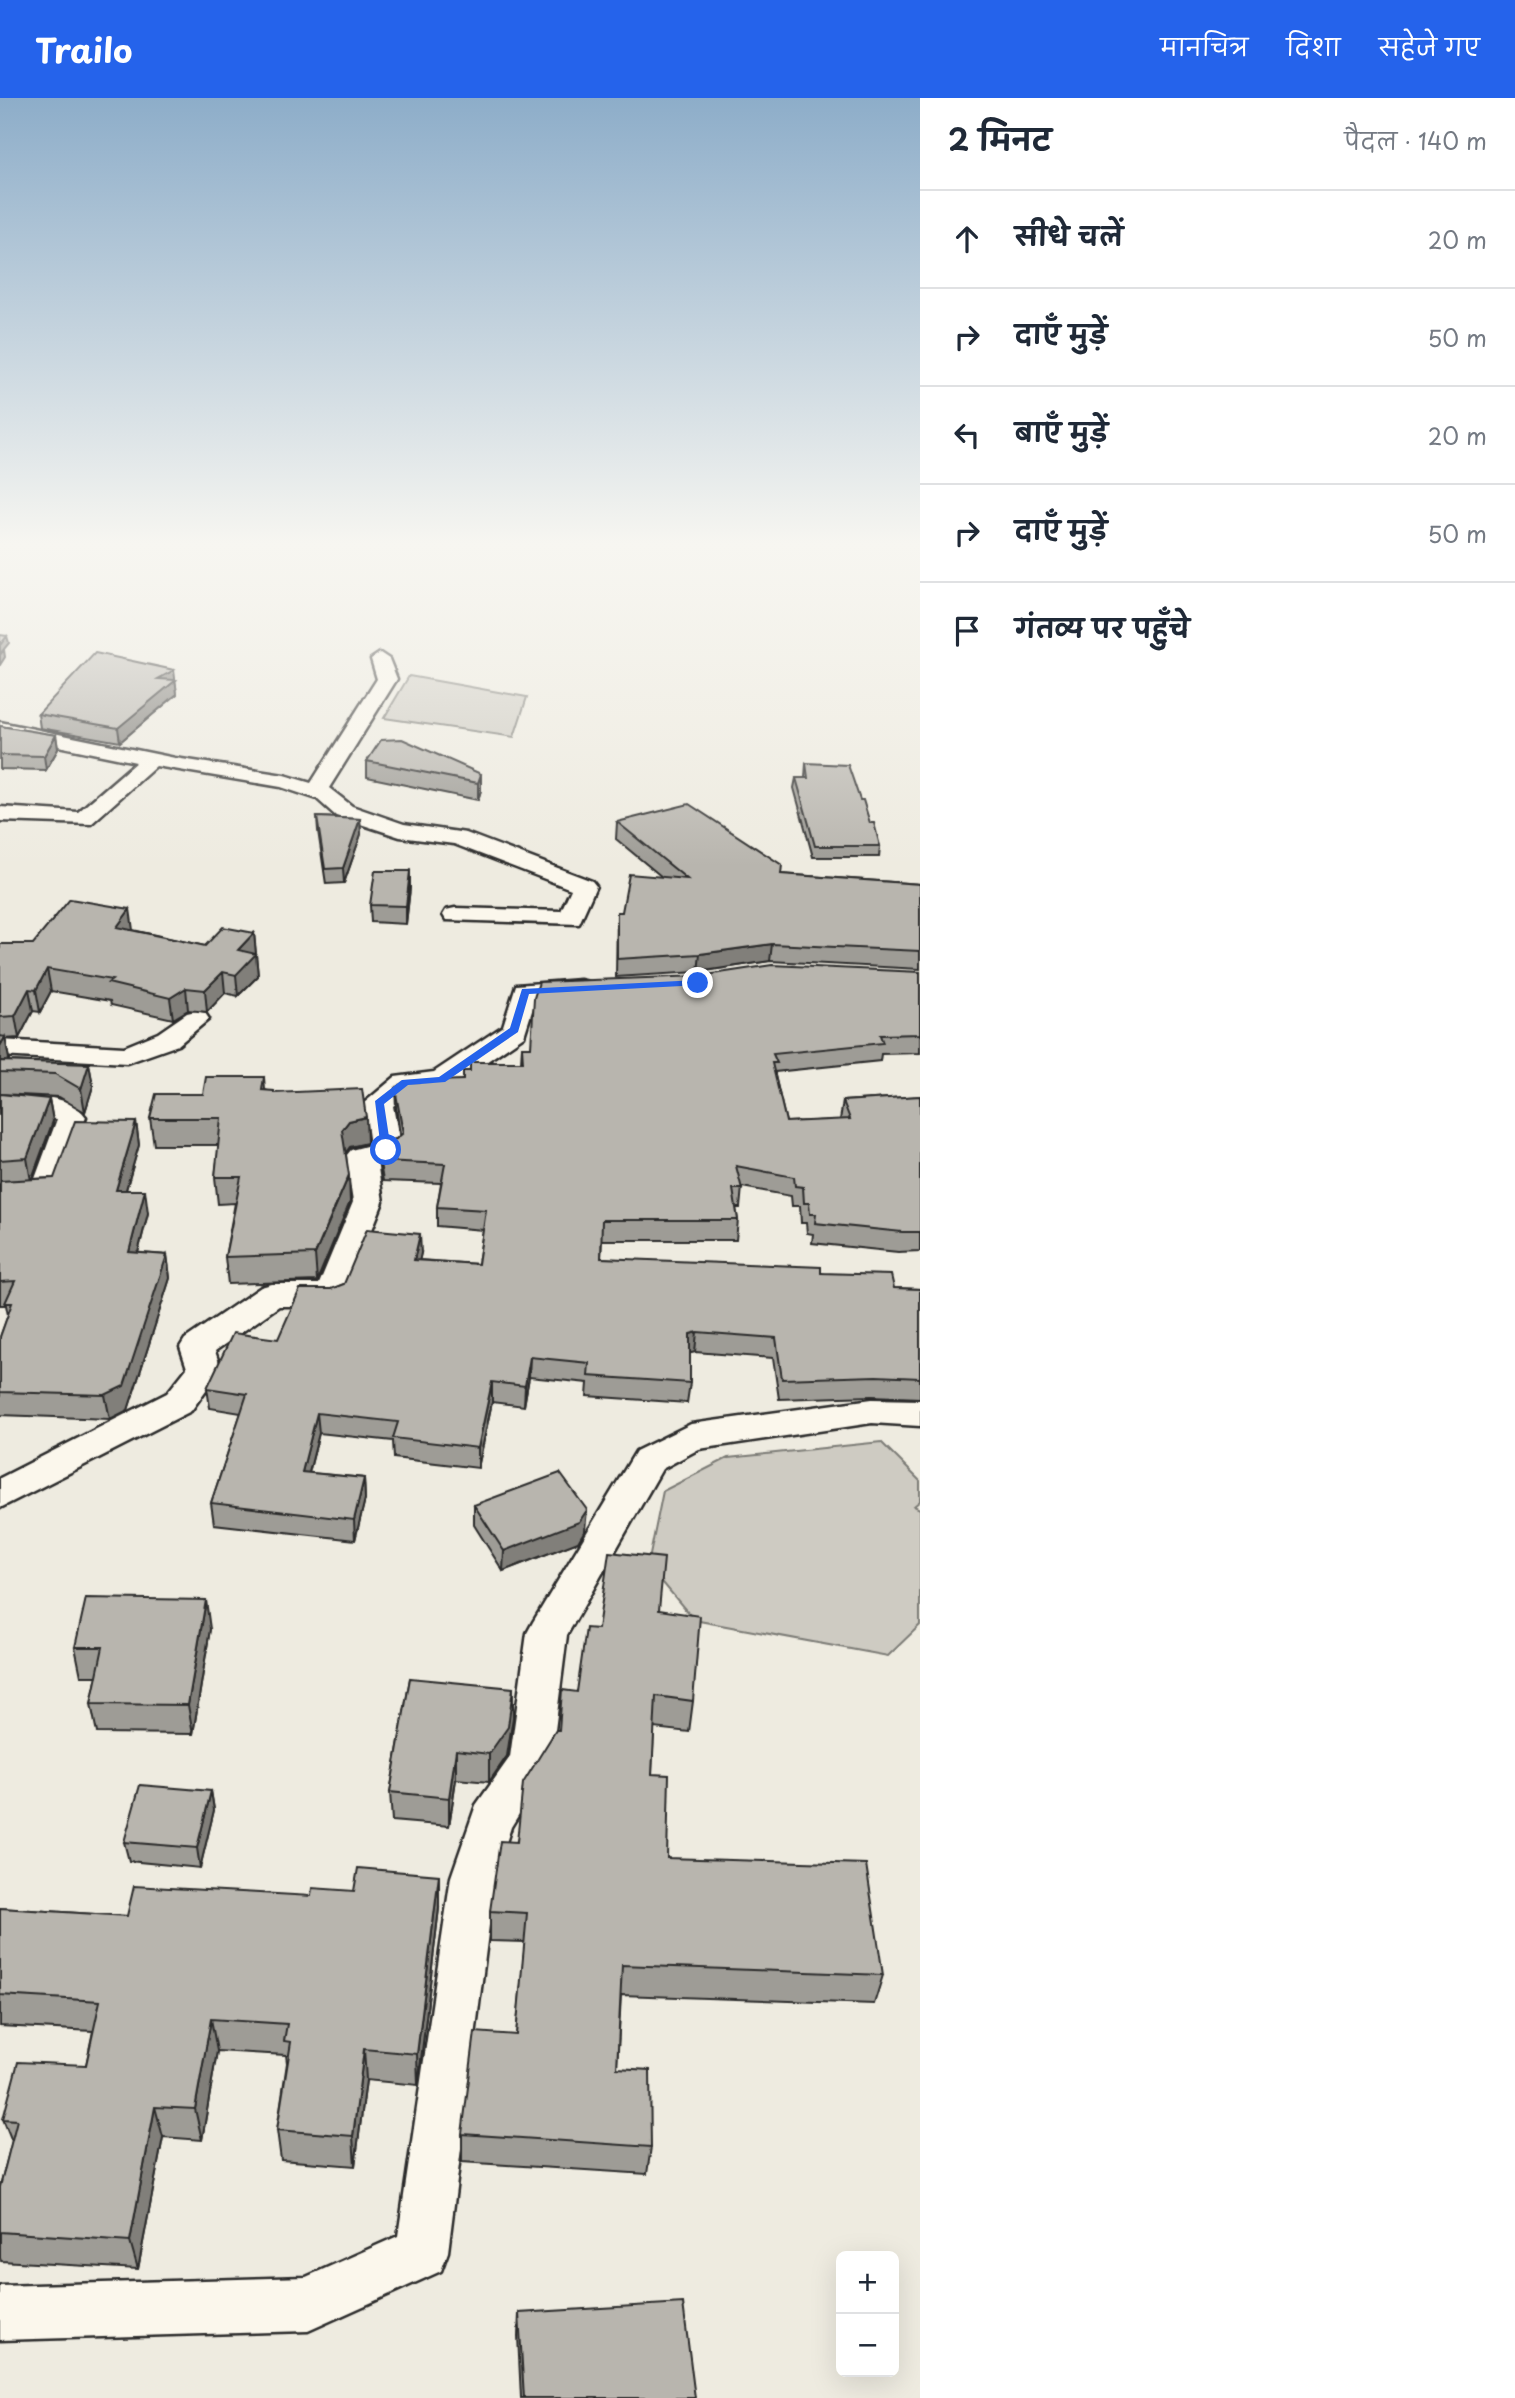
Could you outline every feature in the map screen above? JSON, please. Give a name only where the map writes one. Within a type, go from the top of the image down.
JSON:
[{"type":"street","points":[[317,791],[387,679],[380,659]]},
{"type":"street","points":[[0,728],[284,782],[325,794],[344,811],[400,830],[458,838],[584,886],[570,919],[455,915]]},
{"type":"street","points":[[0,814],[83,819],[152,759]]},
{"type":"street","points":[[0,1494],[179,1402],[204,1369],[197,1347],[272,1295],[332,1295],[339,1269],[368,1202],[361,1156],[386,1150],[378,1103],[405,1083],[441,1080],[515,1030],[525,991],[605,987]]},
{"type":"street","points":[[0,1048],[127,1055],[169,1039],[196,1019]]},
{"type":"street","points":[[0,1105],[62,1108],[72,1117],[45,1192],[0,1194]]},
{"type":"street","points":[[0,2313],[308,2304],[422,2252],[473,1877],[491,1819],[530,1762],[547,1633],[649,1460],[691,1437],[872,1411],[920,1413]]},
{"type":"shaded area","points":[[409,676],[527,697],[514,737],[384,718]]},
{"type":"shaded area","points":[[881,1442],[920,1481],[920,1501],[914,1506],[920,1509],[920,1625],[888,1656],[694,1620],[648,1565],[663,1491],[728,1458]]},
{"type":"building","points":[[95,653],[174,670],[158,679],[176,680],[118,728],[38,714]]},
{"type":"building","points":[[0,726],[56,735],[44,756],[0,755]]},
{"type":"building","points":[[402,739],[481,774],[478,783],[367,761],[381,740]]},
{"type":"building","points":[[806,763],[848,765],[870,823],[874,823],[880,846],[815,846],[796,778],[808,778]]},
{"type":"building","points":[[689,804],[782,865],[781,874],[920,884],[920,951],[772,944],[700,954],[617,959],[617,912],[622,912],[629,874],[687,879],[617,822]]},
{"type":"building","points":[[317,817],[360,819],[343,868],[325,869]]},
{"type":"building","points":[[375,871],[410,871],[406,906],[370,905]]},
{"type":"building","points":[[70,899],[130,909],[117,927],[205,946],[223,927],[254,933],[238,950],[256,954],[236,975],[223,972],[205,990],[186,988],[170,998],[108,983],[112,980],[47,969],[36,990],[29,989],[15,1016],[0,1017],[0,944],[33,944]]},
{"type":"building","points":[[772,965],[920,972],[920,1034],[880,1035],[883,1043],[773,1054],[777,1063],[772,1063],[786,1122],[850,1119],[843,1101],[920,1096],[920,1232],[815,1223],[816,1214],[810,1214],[809,1203],[804,1203],[803,1187],[795,1186],[794,1177],[736,1166],[742,1189],[733,1189],[738,1220],[602,1220],[601,1258],[821,1267],[821,1273],[891,1275],[894,1288],[920,1289],[920,1378],[876,1376],[782,1379],[776,1338],[697,1332],[690,1334],[690,1383],[588,1376],[589,1363],[530,1357],[525,1386],[492,1382],[478,1448],[393,1438],[398,1422],[317,1413],[302,1472],[364,1478],[354,1520],[211,1503],[247,1394],[207,1388],[233,1333],[278,1339],[300,1289],[331,1289],[344,1284],[367,1229],[420,1234],[414,1260],[478,1264],[486,1210],[437,1207],[445,1164],[382,1161],[379,1144],[396,1139],[403,1133],[395,1088],[404,1082],[463,1080],[463,1071],[470,1071],[470,1062],[523,1062],[522,1047],[531,1047],[534,998],[539,982],[700,976]]},
{"type":"building","points":[[0,1061],[89,1064],[81,1089],[55,1074],[0,1072]]},
{"type":"building","points":[[206,1077],[264,1077],[262,1090],[274,1093],[362,1089],[366,1117],[349,1121],[342,1130],[349,1175],[315,1254],[225,1257],[241,1177],[215,1177],[221,1118],[150,1118],[156,1094],[203,1094]]},
{"type":"building","points":[[0,1094],[49,1099],[27,1158],[0,1160]]},
{"type":"building","points":[[75,1121],[136,1122],[116,1190],[145,1190],[129,1252],[167,1255],[124,1386],[105,1395],[0,1392],[0,1337],[12,1303],[5,1303],[15,1281],[0,1282],[0,1181],[54,1178]]},
{"type":"building","points":[[560,1473],[587,1510],[579,1522],[504,1551],[474,1505]]},
{"type":"building","points":[[609,1552],[664,1558],[659,1610],[700,1616],[693,1701],[656,1696],[652,1774],[669,1775],[667,1858],[866,1864],[883,1975],[622,1965],[617,2068],[650,2070],[651,2147],[462,2134],[475,2032],[516,2035],[527,1913],[490,1911],[500,1841],[517,1842],[523,1783],[556,1730],[559,1730],[562,1690],[577,1692],[586,1628],[598,1629]]},
{"type":"building","points":[[86,1598],[206,1600],[188,1705],[91,1704],[103,1647],[75,1647]]},
{"type":"building","points":[[410,1678],[513,1688],[508,1727],[489,1754],[456,1750],[449,1798],[390,1792]]},
{"type":"building","points":[[140,1785],[211,1791],[197,1848],[124,1842]]},
{"type":"building","points":[[358,1868],[439,1875],[417,2054],[364,2049],[353,2136],[277,2130],[291,2042],[284,2041],[287,2024],[211,2019],[195,2109],[155,2107],[130,2241],[0,2232],[0,2187],[17,2120],[3,2119],[18,2062],[86,2065],[100,2001],[0,1995],[0,1908],[127,1916],[134,1886],[311,1896],[312,1888],[354,1891]]},
{"type":"building","points":[[683,2303],[695,2398],[524,2398],[519,2313]]},
{"type":"route","points":[[386,1150],[378,1103],[405,1083],[441,1080],[515,1030],[525,991],[698,983]]}]
